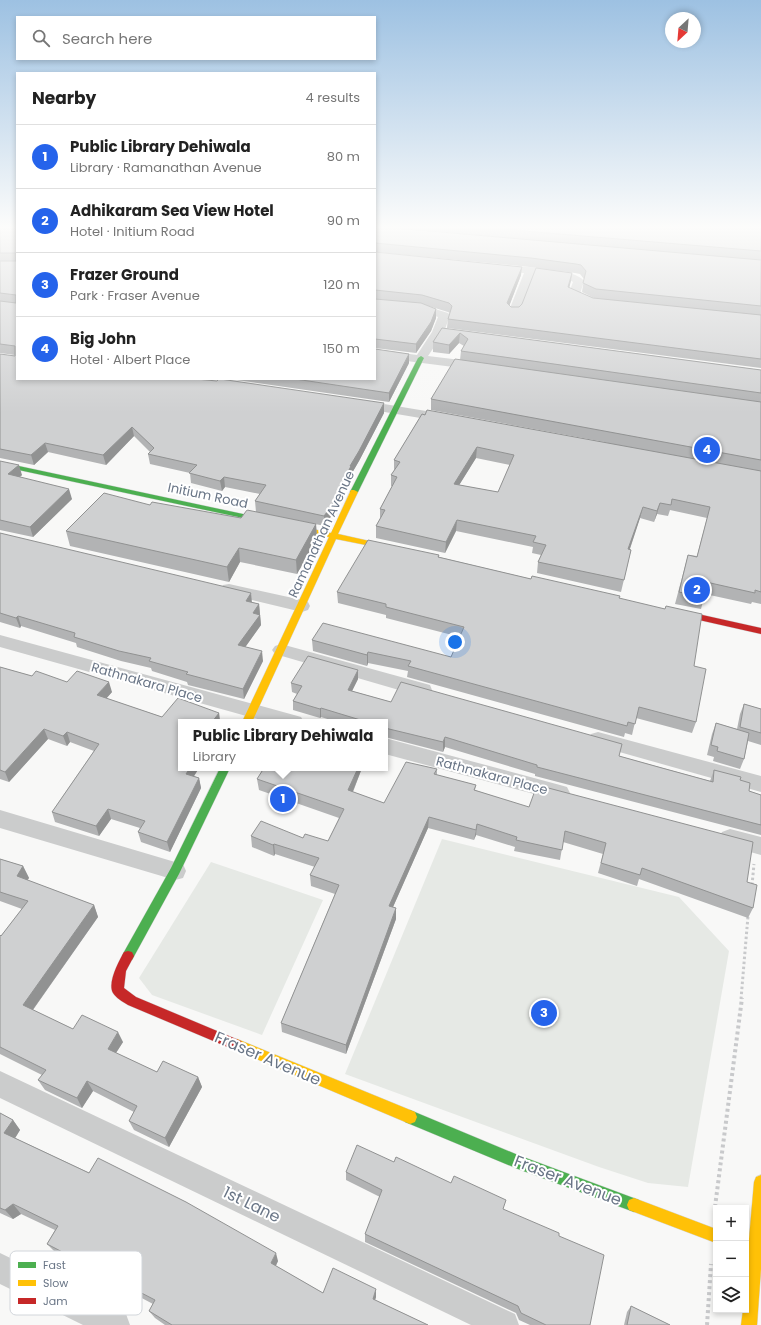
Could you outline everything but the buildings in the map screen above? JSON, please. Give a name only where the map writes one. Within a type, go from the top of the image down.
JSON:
[{"type":"street","points":[[514,313],[523,290]]},
{"type":"street","points":[[576,290],[574,295],[592,302],[600,303]]},
{"type":"street","points":[[376,303],[422,308],[433,310],[444,315],[438,332],[421,358]]},
{"type":"street","points":[[438,332],[454,334]]},
{"type":"street","points":[[376,352],[492,368]]},
{"type":"street","name":"Ramanathan Avenue","points":[[249,716],[302,606],[333,535],[397,409],[421,358]]},
{"type":"street","points":[[350,402],[466,422]]},
{"type":"street","name":"Initium Road","points":[[0,464],[403,551]]},
{"type":"street","points":[[217,586],[302,606]]},
{"type":"street","points":[[660,609],[761,631]]},
{"type":"street","name":"Rathnakara Place","points":[[0,641],[249,716],[272,719]]},
{"type":"street","points":[[281,650],[441,695]]},
{"type":"street","points":[[578,733],[761,784]]},
{"type":"street","name":"Rathnakara Place","points":[[388,747],[575,797]]},
{"type":"street","points":[[0,820],[175,871],[224,771]]},
{"type":"street","points":[[711,833],[759,846]]},
{"type":"street","name":"Fraser Avenue","points":[[175,871],[120,970],[118,991],[132,1001],[518,1162],[713,1236]]},
{"type":"street","name":"1st Lane","points":[[0,1084],[504,1325]]},
{"type":"street","points":[[749,1325],[761,1182]]},
{"type":"street","points":[[749,1248],[756,1251]]},
{"type":"street","points":[[0,1268],[10,1273]]},
{"type":"street","points":[[95,1315],[115,1325]]},
{"type":"path","points":[[751,890],[759,846]]},
{"type":"path","points":[[715,1205],[744,979],[748,912]]},
{"type":"path","points":[[707,1325],[714,1241]]},
{"type":"shaded area","points":[[442,839],[679,897],[729,951],[688,1187],[648,1183],[599,1167],[345,1074]]},
{"type":"shaded area","points":[[211,862],[323,900],[262,1035],[152,995],[139,978]]},
{"type":"traffic: fast","points":[[354,492],[421,358]]},
{"type":"traffic: fast","points":[[0,464],[308,530]]},
{"type":"traffic: fast","points":[[128,956],[175,871],[224,771]]},
{"type":"traffic: fast","points":[[410,1117],[518,1162],[634,1205]]},
{"type":"traffic: slow","points":[[248,719],[354,492]]},
{"type":"traffic: slow","points":[[308,530],[396,549]]},
{"type":"traffic: slow","points":[[237,1045],[410,1117]]},
{"type":"traffic: slow","points":[[749,1325],[761,1182]]},
{"type":"traffic: slow","points":[[634,1205],[713,1235]]},
{"type":"traffic: jam","points":[[671,611],[761,631]]},
{"type":"traffic: jam","points":[[128,956],[120,970],[118,991],[132,1001],[237,1045]]},
{"type":"place","name":"Big John","points":[[707,450]]},
{"type":"place","name":"Adhikaram Sea View Hotel","points":[[697,590]]},
{"type":"place","name":"Public Library Dehiwala","points":[[283,799]]},
{"type":"place","name":"Frazer Ground","points":[[544,1013]]}]
